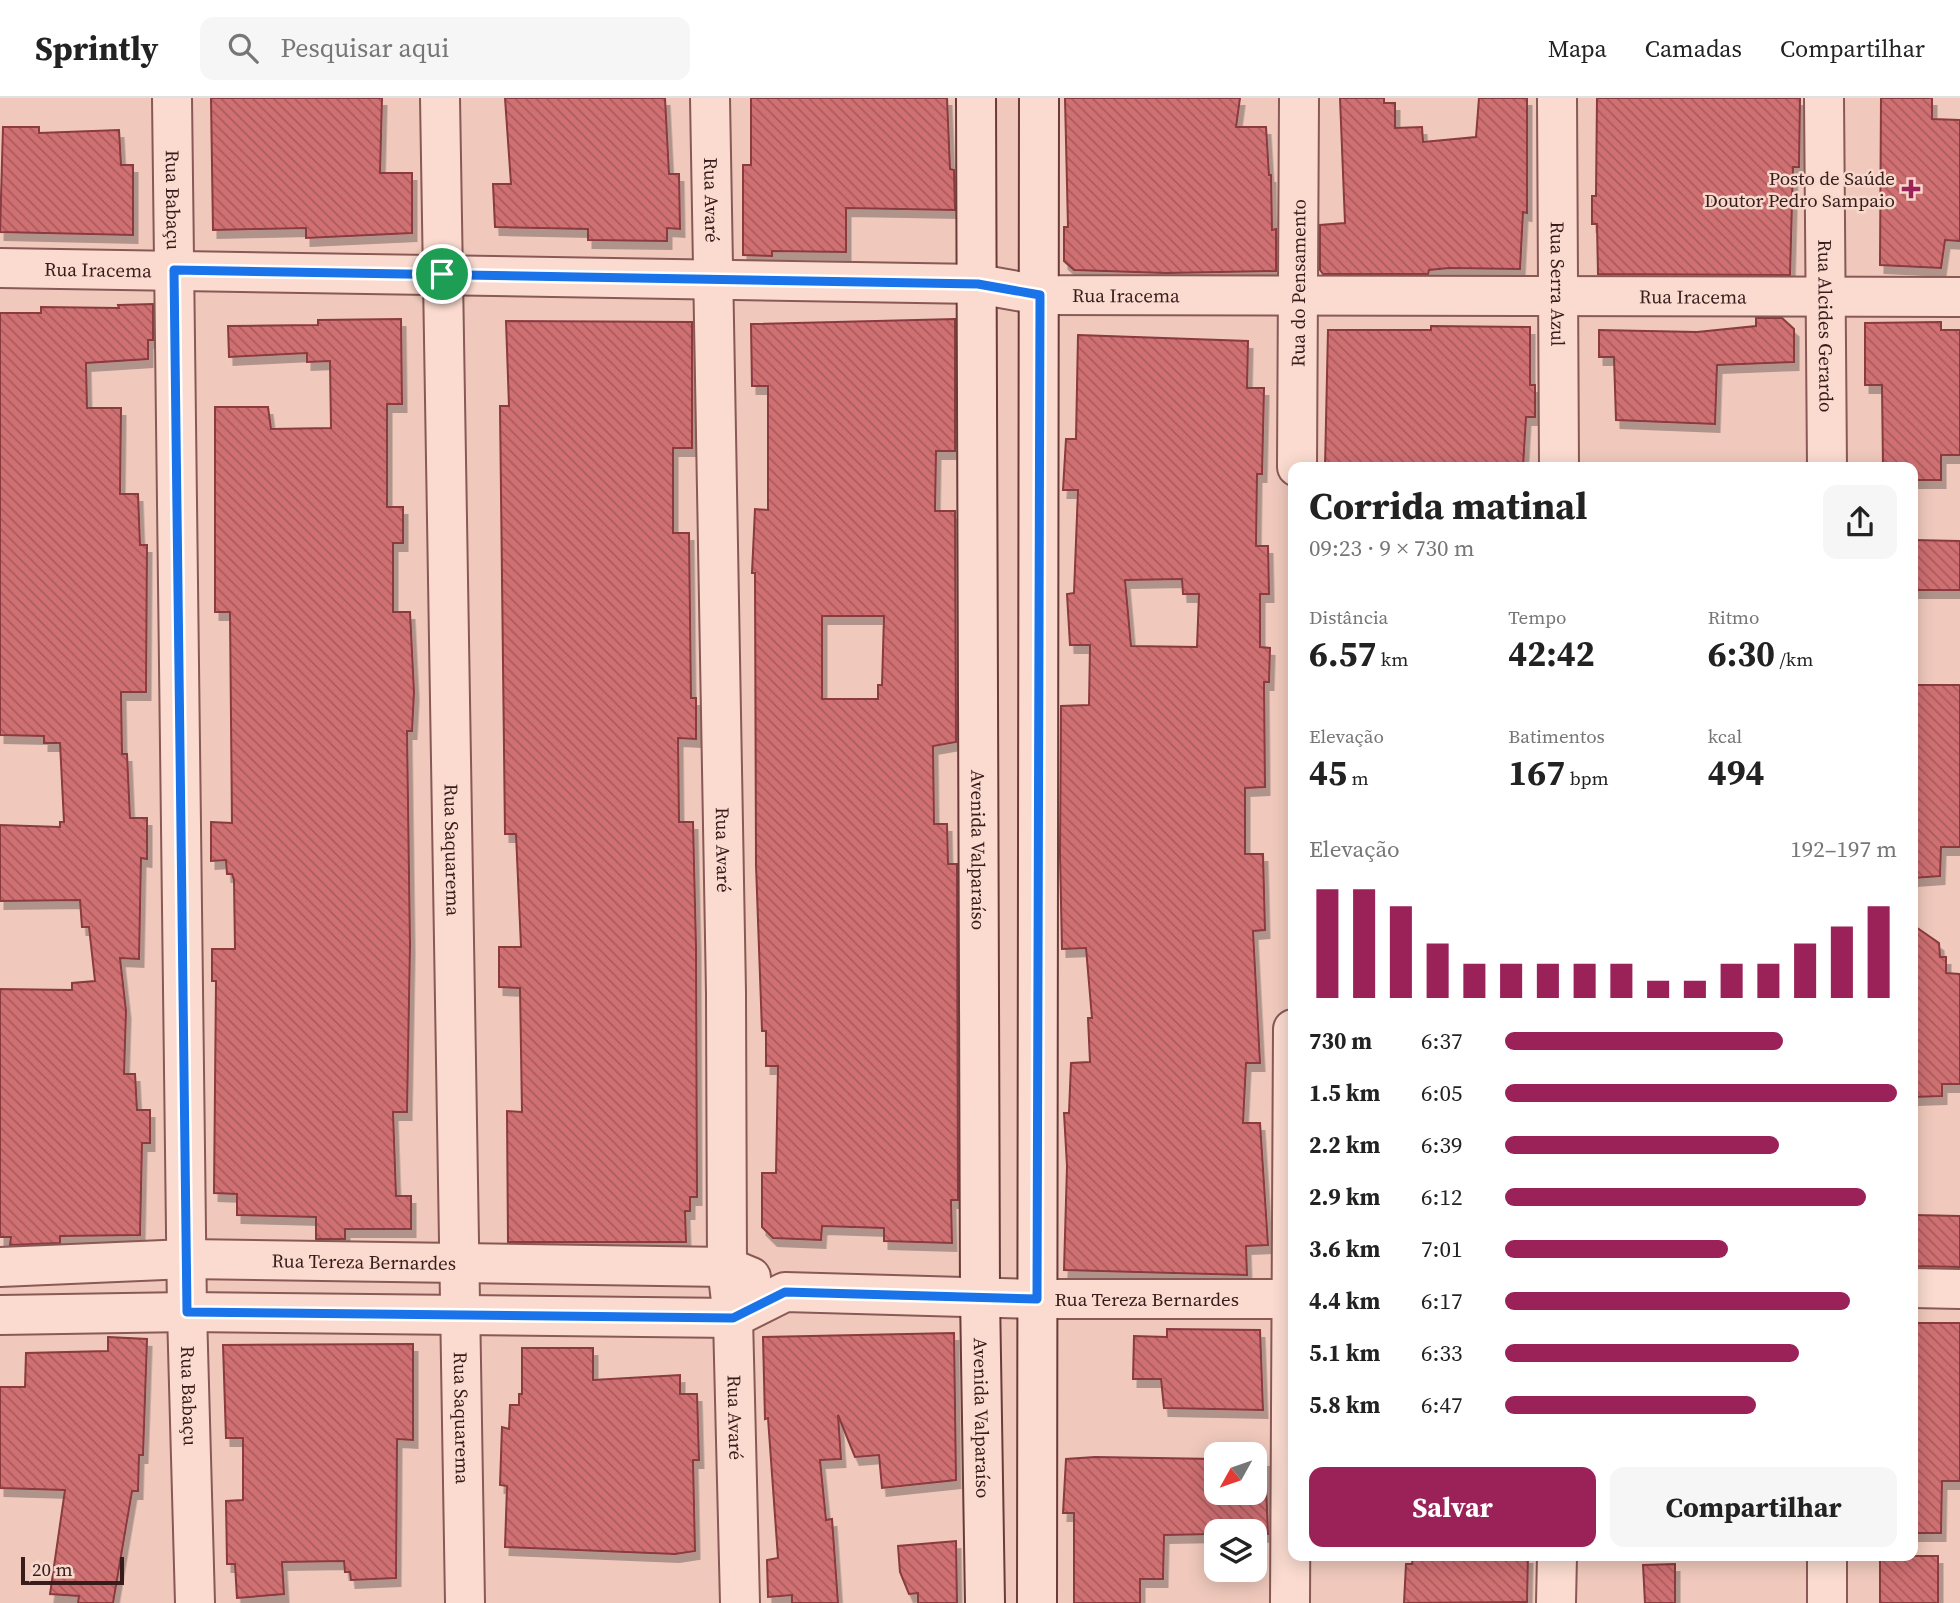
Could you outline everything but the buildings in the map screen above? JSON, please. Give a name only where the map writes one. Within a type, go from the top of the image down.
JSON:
[{"type":"street","name":"Rua Babaçu","points":[[172,98],[187,1312],[195,1603]]},
{"type":"street","name":"Rua Saquarema","points":[[440,98],[465,1603]]},
{"type":"street","name":"Rua Avaré","points":[[710,98],[726,979],[727,1267],[733,1318],[740,1603]]},
{"type":"street","name":"Avenida Valparaíso","points":[[976,98],[981,1296],[985,1603]]},
{"type":"street","points":[[1037,1603],[1039,98]]},
{"type":"street","name":"Rua do Pensamento","points":[[1297,462],[1299,98]]},
{"type":"street","name":"Rua Serra Azul","points":[[1557,98],[1559,462]]},
{"type":"street","name":"Rua Alcides Gerardo","points":[[1824,98],[1827,462]]},
{"type":"street","name":"Rua Iracema","points":[[0,268],[978,284],[1040,295],[1960,297]]},
{"type":"street","name":"Rua Tereza Bernardes","points":[[0,1267],[187,1259],[727,1267]]},
{"type":"street","points":[[727,1267],[785,1292]]},
{"type":"street","points":[[1918,1288],[1960,1289]]},
{"type":"street","name":"Rua Tereza Bernardes","points":[[0,1315],[187,1312],[733,1318],[785,1292],[1037,1299],[1288,1299]]},
{"type":"street","points":[[1290,1561],[1290,1603]]},
{"type":"street","points":[[1556,1561],[1556,1603]]},
{"type":"street","points":[[1827,1561],[1827,1603]]},
{"type":"place","name":"Posto de Saúde Doutor Pedro Sampaio","points":[[1911,189]]},
{"type":"route","points":[[174,270],[442,274],[978,284],[1040,295],[1040,1201],[1037,1299],[785,1292],[733,1318],[187,1312],[174,270]]}]
